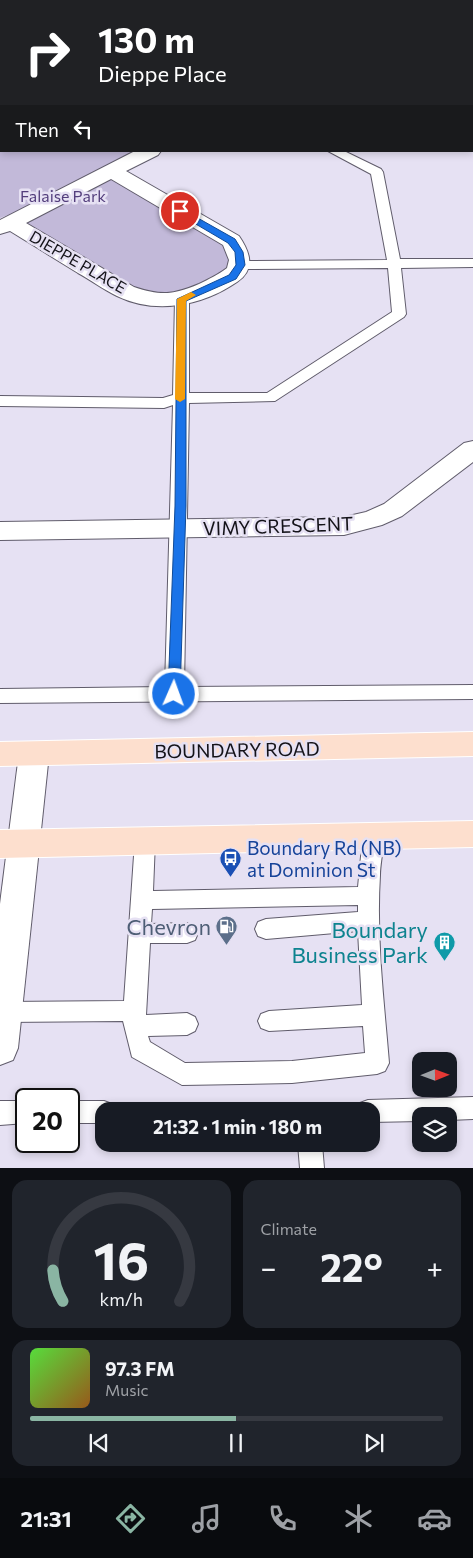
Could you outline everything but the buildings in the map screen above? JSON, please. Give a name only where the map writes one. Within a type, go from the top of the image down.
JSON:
[{"type":"main road","name":"BOUNDARY ROAD","points":[[0,754],[473,744]]},
{"type":"main road","points":[[12,843],[473,834]]},
{"type":"street","points":[[5,226],[149,152]]},
{"type":"street","points":[[111,171],[232,241],[239,252],[240,265]]},
{"type":"street","name":"DIEPPE PLACE","points":[[5,226],[126,292],[143,297],[162,300],[182,299],[232,277],[240,265]]},
{"type":"street","name":"VIMY CRESCENT","points":[[0,532],[344,526],[373,520],[393,510],[473,450]]},
{"type":"street","points":[[0,1048],[4,1012],[12,843],[34,754]]},
{"type":"lane","points":[[0,401],[164,403],[180,398],[270,398],[399,314],[394,264],[377,172],[336,152]]},
{"type":"lane","points":[[240,265],[473,263]]},
{"type":"lane","points":[[174,694],[179,529],[182,299]]},
{"type":"lane","points":[[0,696],[473,692]]},
{"type":"lane","points":[[145,841],[134,1019],[140,1049],[182,1074],[292,1072],[377,1063],[368,921],[373,836]]},
{"type":"lane","points":[[142,900],[368,896]]},
{"type":"lane","points":[[266,929],[368,921]]},
{"type":"lane","points":[[140,934],[187,933]]},
{"type":"lane","points":[[4,1012],[134,1019],[186,1024]]},
{"type":"lane","points":[[269,1021],[375,1015]]},
{"type":"lane","points":[[380,1111],[473,1108]]},
{"type":"lane","points":[[0,1113],[15,1112]]},
{"type":"lane","points":[[80,1112],[95,1112]]},
{"type":"lane","points":[[311,1152],[312,1168]]},
{"type":"green space","name":"Falaise Park","points":[[0,152],[133,152],[99,170],[227,242],[233,259],[225,271],[192,291],[168,295],[137,290],[8,215],[0,218]]},
{"type":"slow traffic","points":[[180,399],[182,299],[191,295]]},
{"type":"place","name":"Boundary Rd (NB) at Dominion St","points":[[231,878]]},
{"type":"place","name":"Chevron","points":[[227,946]]},
{"type":"place","name":"Boundary Business Park","points":[[444,962]]},
{"type":"route","points":[[174,694],[180,506],[182,299],[232,277],[240,265],[239,252],[232,241],[180,211]]}]
